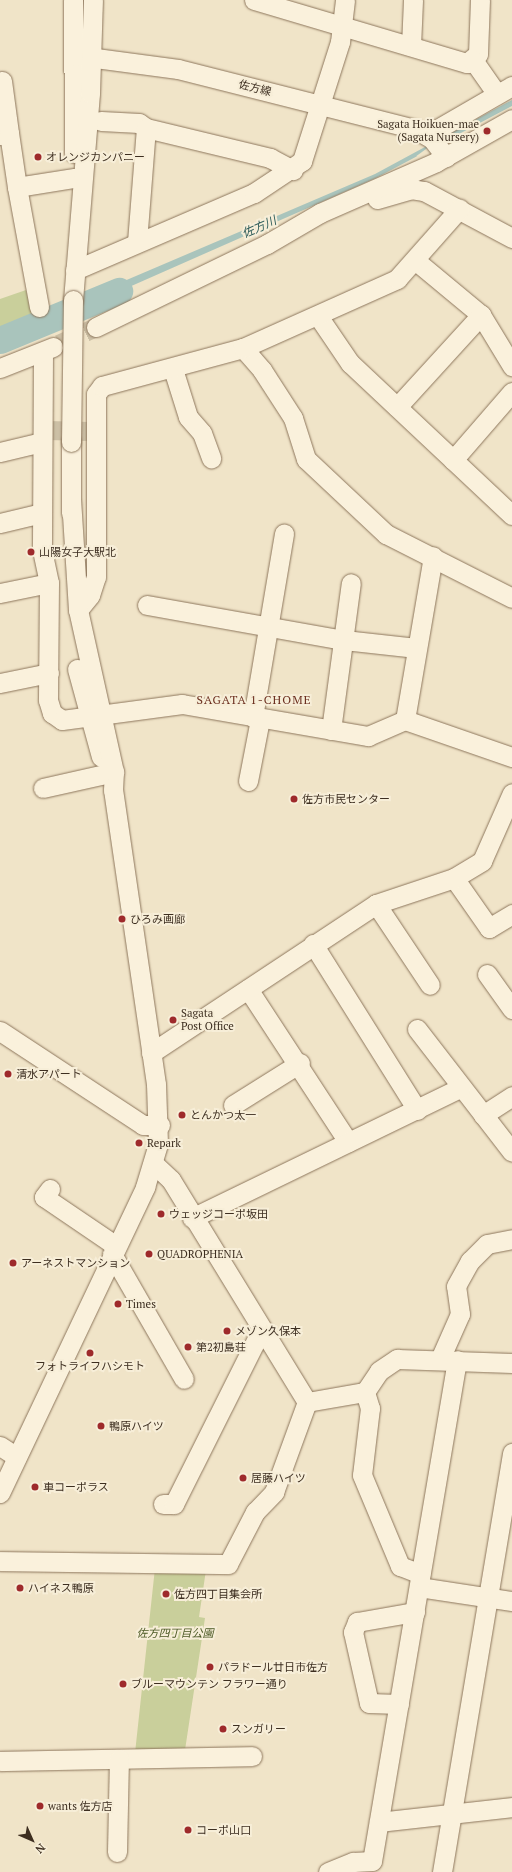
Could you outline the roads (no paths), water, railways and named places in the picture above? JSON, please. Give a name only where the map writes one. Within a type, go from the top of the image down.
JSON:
[{"type":"street","points":[[73,0],[82,55],[73,300]]},
{"type":"street","points":[[93,0],[82,55],[74,178],[71,500],[73,630],[79,681],[96,716]]},
{"type":"street","points":[[254,0],[277,3],[343,27],[467,63],[473,60],[478,54],[480,0]]},
{"type":"street","points":[[75,270],[254,192],[293,170],[302,161],[320,105],[343,27],[345,0]]},
{"type":"street","points":[[411,46],[413,0]]},
{"type":"street","name":"佐方線","points":[[82,55],[178,69],[320,105],[425,135]]},
{"type":"street","points":[[473,60],[494,90]]},
{"type":"street","points":[[2,80],[4,134],[17,187],[39,307]]},
{"type":"street","points":[[445,155],[425,135],[512,86]]},
{"type":"street","points":[[258,248],[320,213],[445,155],[512,119]]},
{"type":"street","points":[[101,121],[139,123],[146,128],[270,158],[293,170]]},
{"type":"street","points":[[137,242],[146,128]]},
{"type":"street","points":[[17,187],[74,178]]},
{"type":"street","points":[[96,327],[258,248],[375,199],[411,189],[424,191],[512,238]]},
{"type":"street","points":[[78,610],[90,595],[96,577],[93,431],[96,394],[102,386],[173,369],[243,348],[318,316],[397,279],[416,261],[459,210]]},
{"type":"street","points":[[416,261],[481,315],[512,366]]},
{"type":"street","points":[[397,407],[481,315]]},
{"type":"street","points":[[318,316],[350,363],[512,516]]},
{"type":"street","points":[[243,348],[262,370],[292,418],[306,459],[386,534],[433,556],[512,598]]},
{"type":"street","points":[[0,368],[48,349],[44,434],[42,550],[49,583],[48,700],[52,713],[62,720],[182,704],[256,718],[368,736],[405,720],[512,757]]},
{"type":"street","points":[[173,369],[188,417],[202,433],[211,458]]},
{"type":"street","points":[[453,460],[512,392]]},
{"type":"street","points":[[0,452],[44,434]]},
{"type":"street","points":[[0,1493],[154,1164],[160,1125],[151,1052],[111,778],[96,716],[92,683],[78,610],[71,500]]},
{"type":"street","points":[[0,523],[42,512]]},
{"type":"street","points":[[248,781],[269,627],[284,534]]},
{"type":"street","points":[[405,720],[433,556]]},
{"type":"street","points":[[0,593],[49,583]]},
{"type":"street","points":[[331,730],[351,583]]},
{"type":"street","points":[[147,605],[344,640],[417,648]]},
{"type":"street","points":[[0,683],[49,672]]},
{"type":"street","points":[[43,788],[111,778]]},
{"type":"street","points":[[151,1052],[313,944],[376,904],[454,878],[482,861],[512,793]]},
{"type":"street","points":[[454,878],[489,928],[512,914]]},
{"type":"street","points":[[376,904],[430,985]]},
{"type":"street","points":[[313,944],[417,1110]]},
{"type":"street","points":[[487,974],[512,1009]]},
{"type":"street","points":[[248,988],[300,1063],[348,1142]]},
{"type":"street","points":[[417,1030],[460,1088],[512,1152]]},
{"type":"street","points":[[0,1031],[143,1125],[160,1125]]},
{"type":"street","points":[[233,1105],[300,1063]]},
{"type":"street","points":[[192,1218],[460,1088]]},
{"type":"street","points":[[483,1115],[512,1096]]},
{"type":"street","points":[[154,1164],[171,1180],[192,1218],[307,1402]]},
{"type":"street","points":[[50,1189],[44,1197],[114,1250],[184,1379]]},
{"type":"street","points":[[328,1872],[353,1862],[372,1861],[420,1580],[449,1359],[460,1314],[456,1286],[470,1261],[487,1244],[512,1239]]},
{"type":"street","points":[[163,1504],[174,1504],[261,1330]]},
{"type":"street","points":[[307,1402],[365,1392],[379,1371],[397,1360],[449,1359],[512,1363]]},
{"type":"street","points":[[365,1392],[370,1408],[362,1475],[400,1566],[420,1580],[512,1601]]},
{"type":"street","points":[[0,1561],[228,1564],[255,1512],[274,1492],[307,1402]]},
{"type":"street","points":[[0,1446],[17,1457]]},
{"type":"street","points":[[442,1872],[490,1597],[512,1453]]},
{"type":"street","points":[[399,1704],[370,1702],[353,1632],[357,1622],[415,1612]]},
{"type":"street","points":[[0,1761],[252,1756]]},
{"type":"street","points":[[117,1852],[119,1759]]},
{"type":"street","points":[[378,1822],[512,1807]]},
{"type":"water","points":[[512,100],[512,106],[376,178],[0,344],[0,334],[375,174]]},
{"type":"waterway","name":"佐方川","points":[[0,340],[119,291]]},
{"type":"tunnel","points":[[59,344],[96,327]]},
{"type":"tunnel","points":[[47,430],[90,431]]},
{"type":"place","name":"Sagata Hoikuen-mae (Sagata Nursery)","points":[[487,131]]},
{"type":"place","name":"オレンジカンパニー","points":[[38,157]]},
{"type":"place","name":"山陽女子大駅北","points":[[31,552]]},
{"type":"place","name":"佐方市民センター","points":[[294,799]]},
{"type":"place","name":"ひろみ画廊","points":[[122,919]]},
{"type":"place","name":"Sagata Post Office","points":[[173,1020]]},
{"type":"place","name":"清水アパート","points":[[8,1074]]},
{"type":"place","name":"とんかつ太一","points":[[182,1115]]},
{"type":"place","name":"Repark","points":[[139,1143]]},
{"type":"place","name":"ウェッジコーポ坂田","points":[[161,1214]]},
{"type":"place","name":"QUADROPHENIA","points":[[149,1254]]},
{"type":"place","name":"アーネストマンション","points":[[13,1263]]},
{"type":"place","name":"Times","points":[[118,1304]]},
{"type":"place","name":"メゾン久保本","points":[[227,1331]]},
{"type":"place","name":"第2初島荘","points":[[188,1347]]},
{"type":"place","name":"フォトライフハシモト","points":[[90,1353]]},
{"type":"place","name":"鴨原ハイツ","points":[[101,1426]]},
{"type":"place","name":"居藤ハイツ","points":[[243,1478]]},
{"type":"place","name":"車コーポラス","points":[[35,1487]]},
{"type":"place","name":"ハイネス鴨原","points":[[20,1588]]},
{"type":"place","name":"佐方四丁目集会所","points":[[166,1594]]},
{"type":"place","name":"パラドール廿日市佐方","points":[[210,1667]]},
{"type":"place","name":"ブルーマウンテン フラワー通り","points":[[123,1684]]},
{"type":"place","name":"スンガリー","points":[[223,1729]]},
{"type":"place","name":"wants 佐方店","points":[[40,1806]]},
{"type":"place","name":"コーポ山口","points":[[188,1830]]},
{"type":"district","name":"SAGATA 1-CHOME","points":[[254,700]]},
{"type":"park label","name":"佐方四丁目公園","points":[[175,1633]]}]
